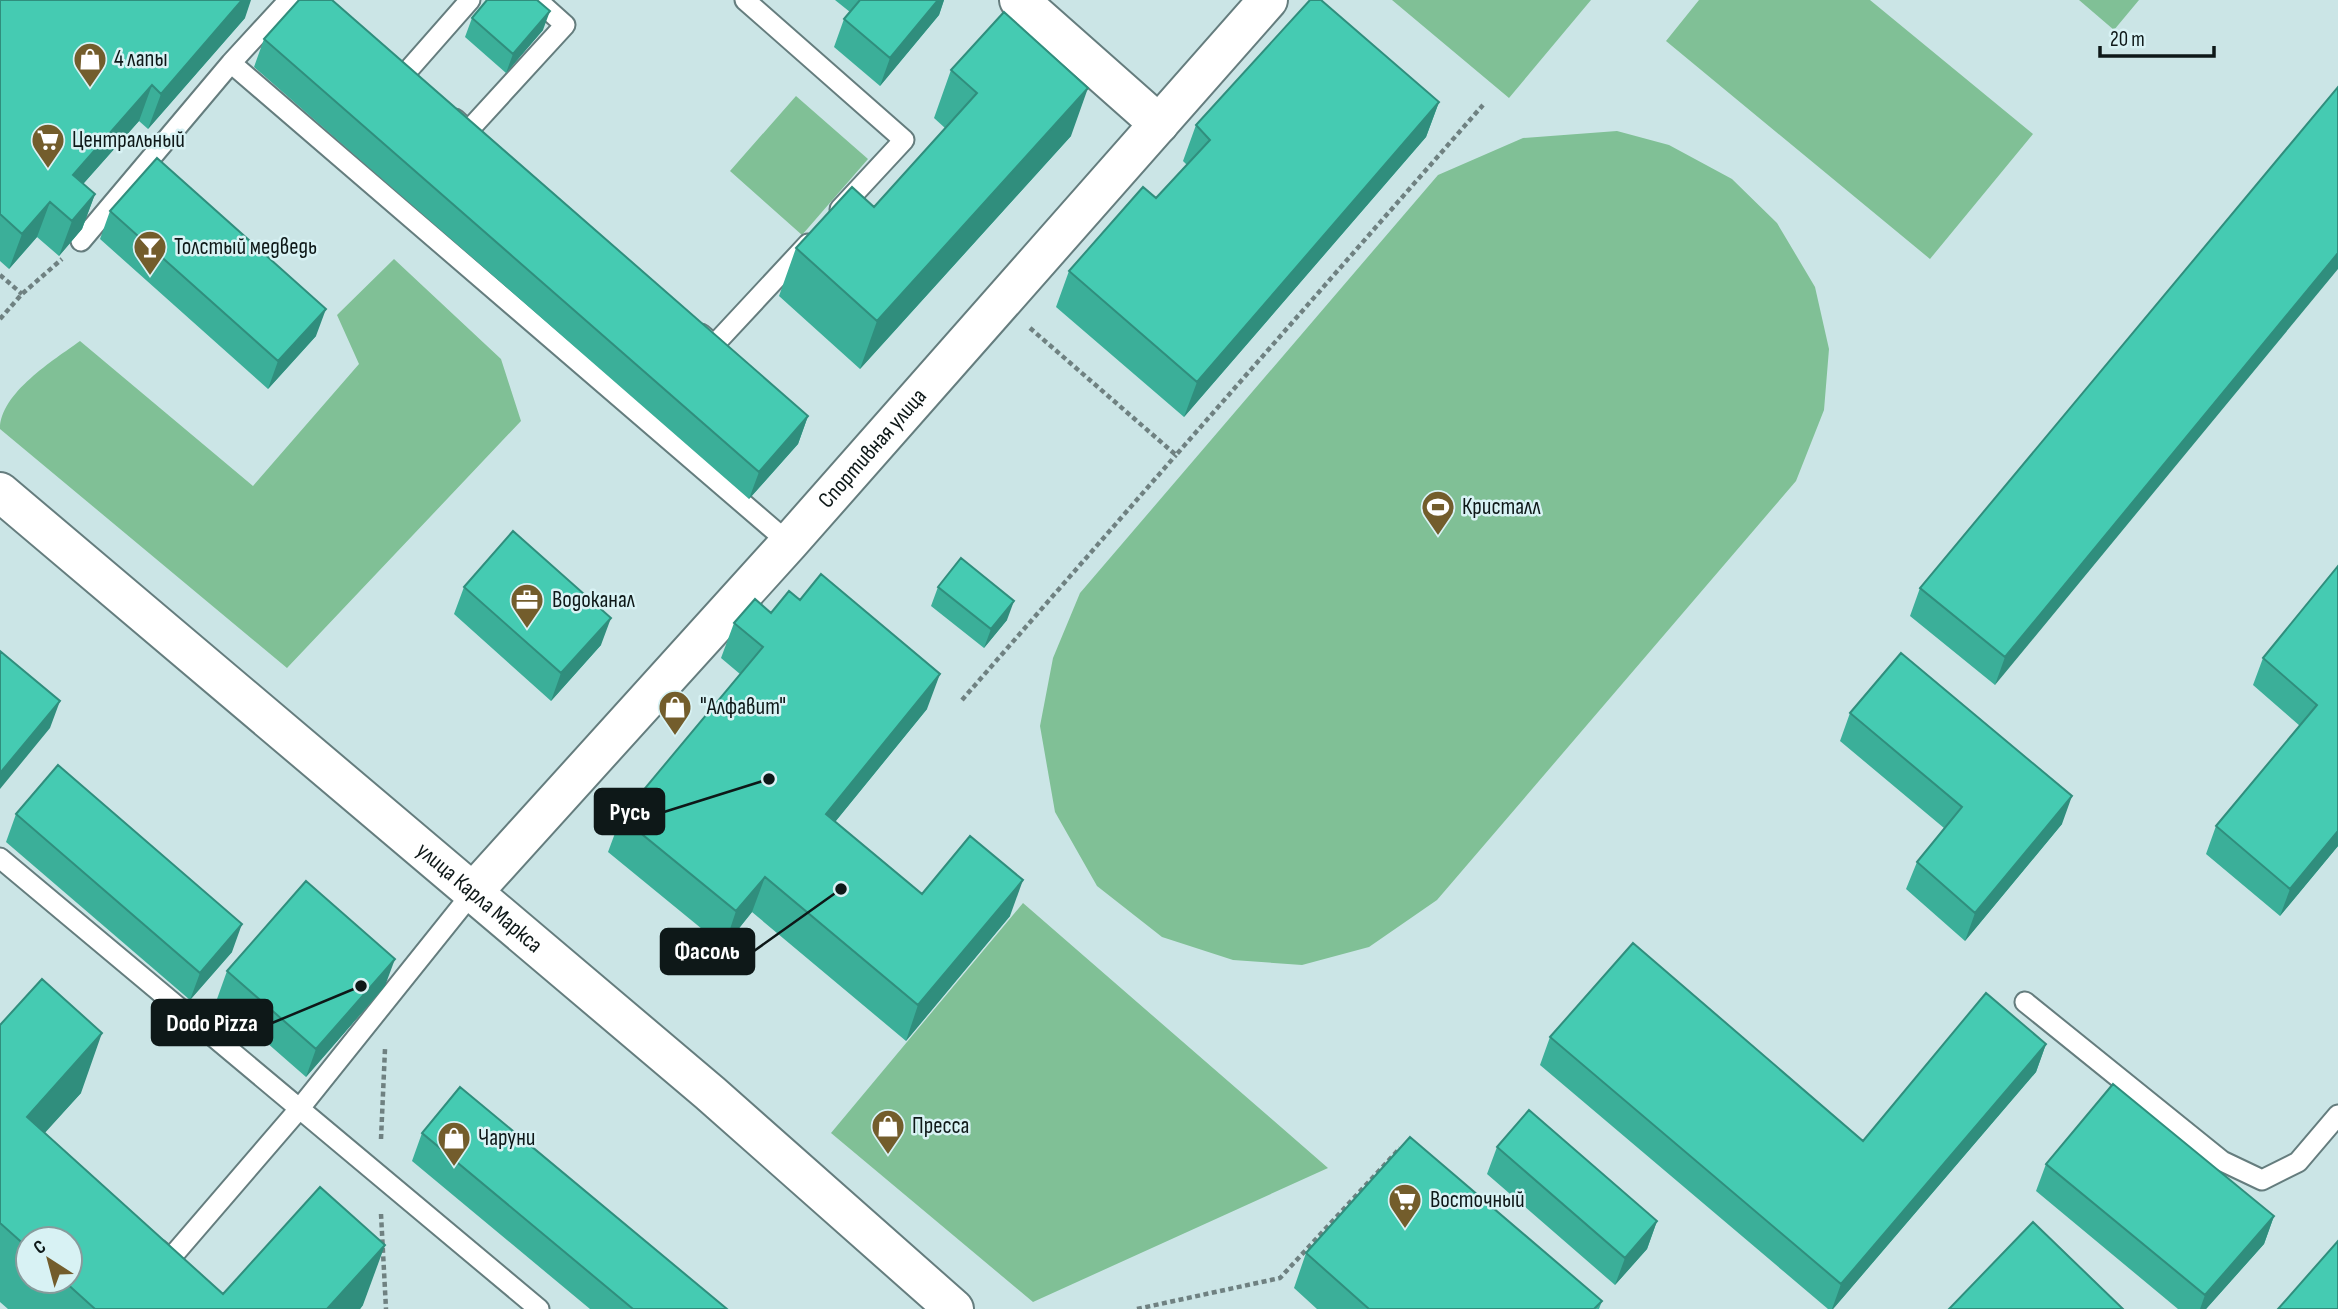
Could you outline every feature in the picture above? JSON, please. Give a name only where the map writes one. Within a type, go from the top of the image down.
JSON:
[{"type":"street","points":[[1019,0],[1159,124]]},
{"type":"street","name":"Спортивная улица","points":[[473,892],[789,543],[1269,0]]},
{"type":"street","name":"улица Карла Маркса","points":[[0,492],[710,1093],[954,1309]]},
{"type":"lane","points":[[81,241],[231,63],[289,0]]},
{"type":"lane","points":[[422,91],[398,70],[470,0]]},
{"type":"lane","points":[[440,107],[473,135],[565,25],[537,0]]},
{"type":"lane","points":[[683,318],[714,345],[904,140],[745,0]]},
{"type":"lane","points":[[231,63],[789,543]]},
{"type":"lane","points":[[0,858],[539,1309]]},
{"type":"lane","points":[[170,1259],[300,1108],[473,892]]},
{"type":"lane","points":[[2025,1002],[2221,1161],[2262,1180],[2298,1162],[2338,1115]]},
{"type":"lane","points":[[139,1233],[189,1276]]},
{"type":"path","points":[[962,700],[1483,105]]},
{"type":"path","points":[[0,319],[22,294],[81,241]]},
{"type":"path","points":[[0,275],[22,294]]},
{"type":"path","points":[[1026,325],[1176,455]]},
{"type":"path","points":[[1137,1309],[1280,1278],[1400,1148]]},
{"type":"green space","points":[[1392,0],[1591,0],[1509,98]]},
{"type":"green space","points":[[1699,0],[1870,0],[2033,134],[1930,259],[1666,41]]},
{"type":"green space","points":[[2079,0],[2139,0],[2114,30]]},
{"type":"green space","points":[[796,96],[868,159],[802,235],[730,171]]},
{"type":"green space","name":"Кристалл","points":[[1617,131],[1669,145],[1732,179],[1777,223],[1815,287],[1829,349],[1824,410],[1796,481],[1437,900],[1369,947],[1302,965],[1233,960],[1162,937],[1097,886],[1055,812],[1040,726],[1053,658],[1080,593],[1438,175],[1523,138]]},
{"type":"green space","points":[[394,259],[501,359],[521,421],[287,668],[0,429],[2,416],[18,390],[80,341],[253,486],[359,364],[337,315]]},
{"type":"green space","points":[[1023,903],[1328,1168],[1033,1302],[831,1133]]},
{"type":"building","name":"Центральный","points":[[0,0],[242,0],[161,94],[152,85],[73,175],[95,194],[72,221],[50,202],[22,234],[0,214]]},
{"type":"building","points":[[299,0],[332,0],[808,416],[759,472],[264,39]]},
{"type":"building","points":[[487,0],[537,0],[550,11],[513,54],[472,18]]},
{"type":"building","points":[[860,0],[938,0],[890,58],[844,19]]},
{"type":"building","points":[[1310,0],[1321,0],[1439,102],[1197,382],[1069,271],[1143,187],[1156,198],[1210,140],[1196,125]]},
{"type":"building","points":[[1004,12],[1088,88],[877,321],[796,248],[852,187],[874,207],[977,93],[951,70]]},
{"type":"building","points":[[2338,87],[2338,253],[2005,657],[1920,588]]},
{"type":"building","points":[[157,158],[326,309],[278,361],[110,211]]},
{"type":"building","points":[[513,531],[611,618],[561,673],[464,587]]},
{"type":"building","points":[[961,558],[1014,601],[991,629],[938,587]]},
{"type":"building","points":[[2338,566],[2338,831],[2290,889],[2216,826],[2317,705],[2263,658]]},
{"type":"building","points":[[821,574],[940,674],[826,814],[922,894],[970,836],[1023,880],[918,1005],[765,877],[736,911],[621,817],[763,647],[734,623],[755,599],[771,613],[789,591],[800,600]]},
{"type":"building","points":[[0,651],[60,701],[0,773]]},
{"type":"building","points":[[1901,653],[2072,796],[1975,913],[1917,862],[1962,807],[1850,713]]},
{"type":"building","points":[[58,765],[242,924],[200,973],[16,814]]},
{"type":"building","points":[[306,881],[395,959],[316,1049],[227,971]]},
{"type":"building","points":[[1633,943],[1863,1141],[1986,993],[2046,1044],[1841,1284],[1550,1037]]},
{"type":"building","points":[[42,979],[102,1033],[27,1117],[223,1294],[320,1187],[385,1245],[327,1309],[95,1309],[80,1295],[84,1295],[84,1225],[14,1225],[14,1236],[0,1223],[0,1025]]},
{"type":"building","points":[[2113,1084],[2274,1216],[2205,1295],[2046,1164]]},
{"type":"building","points":[[460,1087],[727,1309],[633,1309],[422,1133]]},
{"type":"building","points":[[1529,1110],[1657,1221],[1625,1258],[1497,1147]]},
{"type":"building","name":"Восточный","points":[[1410,1137],[1602,1301],[1594,1309],[1369,1309],[1306,1253]]},
{"type":"building","points":[[2033,1222],[2123,1309],[1949,1309]]},
{"type":"building","points":[[2338,1241],[2338,1309],[2278,1309]]},
{"type":"place","name":"4 лапы","points":[[90,89]]},
{"type":"place","name":"Центральный","points":[[48,170]]},
{"type":"place","name":"Толстый медведь","points":[[150,277]]},
{"type":"place","name":"Кристалл","points":[[1438,537]]},
{"type":"place","name":"Водоканал","points":[[527,630]]},
{"type":"place","name":"\"Алфавит\"","points":[[675,737]]},
{"type":"place","name":"Русь","points":[[769,779]]},
{"type":"place","name":"Фасоль","points":[[841,889]]},
{"type":"place","name":"Dodo Pizza","points":[[361,986]]},
{"type":"place","name":"Пресса","points":[[888,1156]]},
{"type":"place","name":"Чаруни","points":[[454,1168]]},
{"type":"place","name":"Восточный","points":[[1405,1230]]}]
